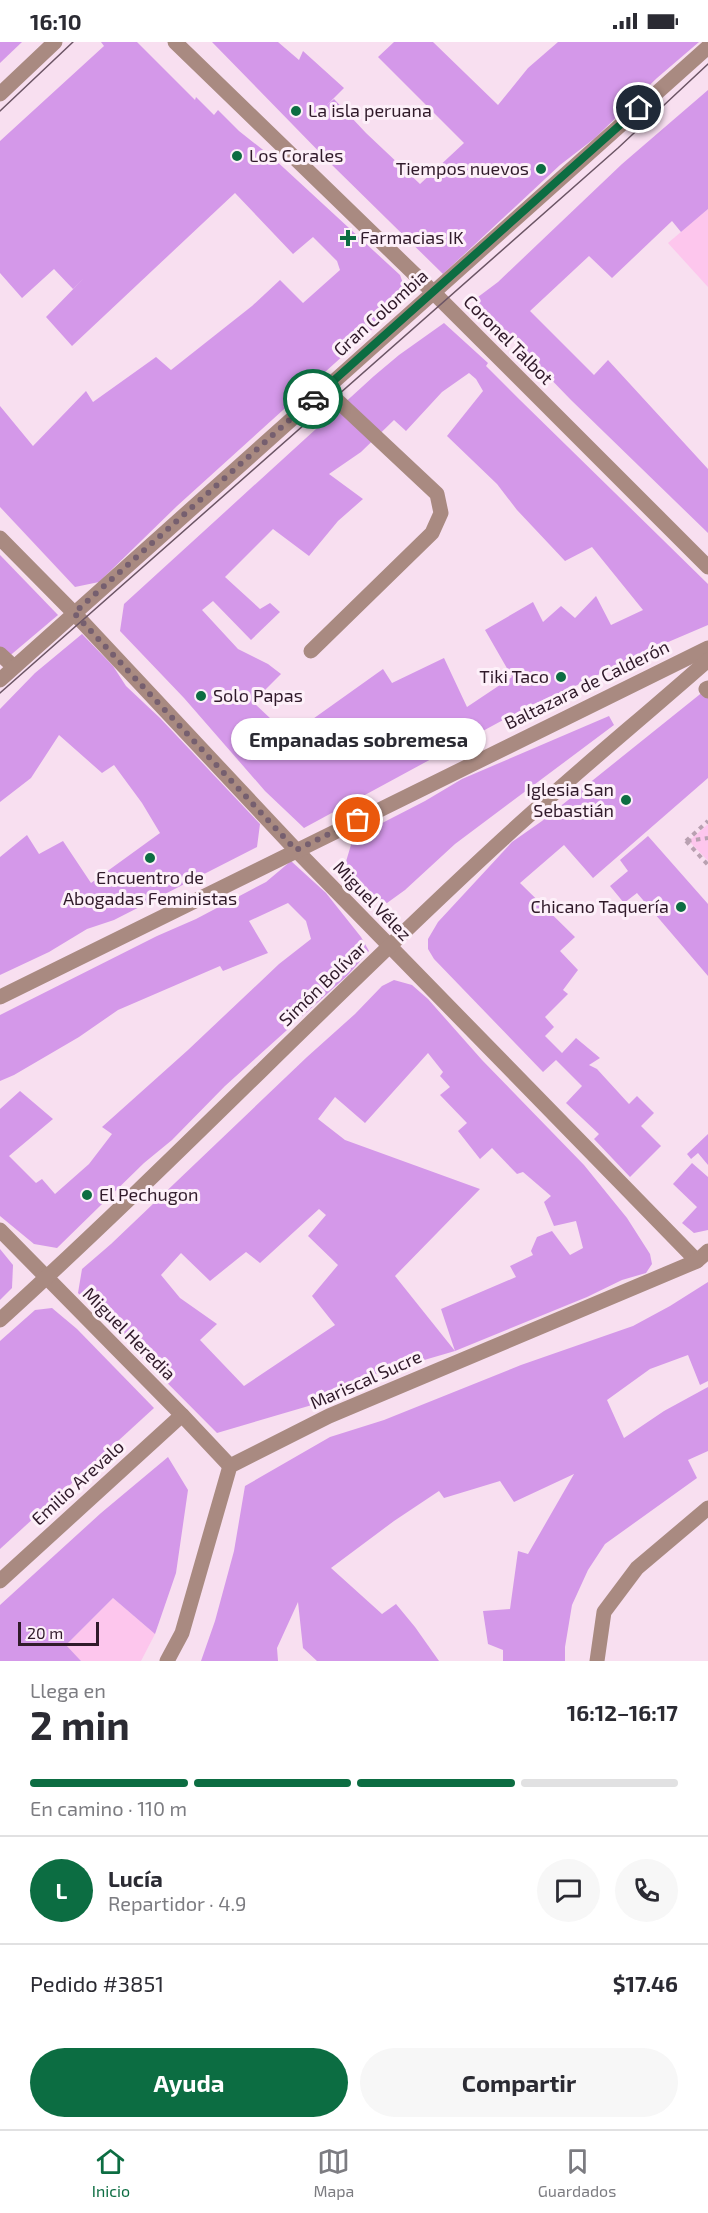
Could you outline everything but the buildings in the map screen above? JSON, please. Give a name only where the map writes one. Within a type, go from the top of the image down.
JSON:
[{"type":"street","points":[[0,94],[55,42]]},
{"type":"street","name":"Coronel Talbot","points":[[175,42],[434,293],[708,567]]},
{"type":"street","name":"Gran Colombia","points":[[0,680],[708,47]]},
{"type":"street","points":[[311,651],[432,533],[441,513],[437,494],[325,389]]},
{"type":"street","name":"Miguel Vélez","points":[[0,538],[74,613],[389,946],[702,1256]]},
{"type":"street","name":"Baltazara de Calderón","points":[[0,997],[708,648]]},
{"type":"street","points":[[0,654],[14,668]]},
{"type":"street","name":"Simón Bolívar","points":[[0,1320],[47,1278],[389,946],[504,838],[708,660]]},
{"type":"street","name":"Miguel Heredia","points":[[0,1230],[230,1466]]},
{"type":"street","name":"Mariscal Sucre","points":[[230,1466],[329,1416],[702,1256]]},
{"type":"street","name":"Emilio Arevalo","points":[[0,1581],[182,1415]]},
{"type":"street","points":[[167,1661],[182,1633],[230,1466]]},
{"type":"street","points":[[597,1661],[604,1611],[636,1568],[708,1508]]},
{"type":"path","points":[[686,841],[708,821]]},
{"type":"path","points":[[686,841],[708,838]]},
{"type":"path","points":[[686,841],[708,865]]},
{"type":"shaded area","points":[[708,209],[708,287],[668,243]]},
{"type":"shaded area","points":[[708,824],[708,861],[689,841]]},
{"type":"shaded area","points":[[113,1598],[155,1634],[141,1661],[81,1661],[66,1645]]},
{"type":"tram line","points":[[0,111],[73,42]]},
{"type":"tram line","points":[[0,693],[618,148],[708,64]]},
{"type":"way so far","points":[[313,399],[74,613],[296,850],[358,820]]},
{"type":"place","name":"La isla peruana","points":[[296,111]]},
{"type":"place","name":"Los Corales","points":[[237,156]]},
{"type":"place","name":"Tiempos nuevos","points":[[541,169]]},
{"type":"place","name":"Farmacias IK","points":[[348,238]]},
{"type":"place","name":"Tiki Taco","points":[[561,677]]},
{"type":"place","name":"Solo Papas","points":[[201,696]]},
{"type":"place","name":"Iglesia San Sebastián","points":[[626,800]]},
{"type":"place","name":"Empanadas sobremesa","points":[[358,820]]},
{"type":"place","name":"Encuentro de Abogadas Feministas","points":[[150,858]]},
{"type":"place","name":"Chicano Taquería","points":[[681,907]]},
{"type":"place","name":"El Pechugon","points":[[87,1195]]},
{"type":"route","points":[[313,399],[639,108]]}]
